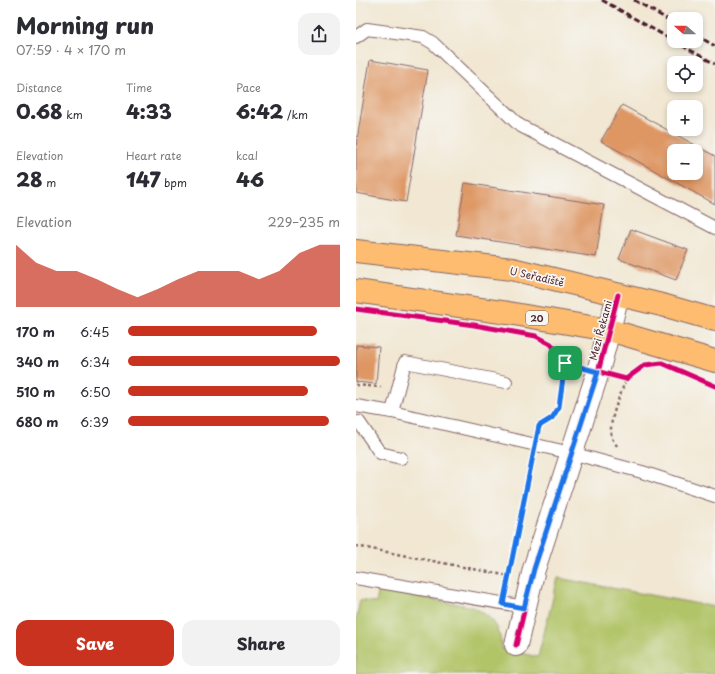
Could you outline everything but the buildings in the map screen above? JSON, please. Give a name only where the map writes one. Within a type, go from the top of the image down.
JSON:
[{"type":"main road","name":"U Seřadiště","points":[[356,251],[512,269],[666,306],[715,320]]},
{"type":"main road","name":"20","points":[[356,291],[609,330],[715,361]]},
{"type":"street","name":"Mezi Řekami","points":[[516,644],[534,569],[598,372],[618,295]]},
{"type":"lane","points":[[356,37],[367,29],[423,37],[433,43],[519,125],[715,228]]},
{"type":"lane","points":[[392,412],[405,362],[506,382]]},
{"type":"lane","points":[[401,458],[380,453],[357,423],[359,406],[392,412],[571,453],[642,472],[715,496]]},
{"type":"lane","points":[[356,578],[524,608]]},
{"type":"path","points":[[560,357],[565,363],[626,379]]},
{"type":"path","points":[[512,561],[539,426],[552,418],[559,407],[565,363]]},
{"type":"path","points":[[620,449],[612,438],[611,429],[613,415],[626,379],[632,374]]},
{"type":"path","points":[[356,546],[508,576]]},
{"type":"path","points":[[503,604],[510,568]]},
{"type":"green space","points":[[558,578],[715,607],[715,674],[356,674],[356,620],[360,600],[376,603],[379,589],[473,607],[486,615],[494,623],[499,634],[502,649],[538,657]]},
{"type":"railway","points":[[602,0],[667,37]]},
{"type":"railway","points":[[634,0],[667,19]]},
{"type":"railway","points":[[703,39],[715,46]]},
{"type":"railway","points":[[686,48],[715,64]]},
{"type":"cycle path","points":[[516,645],[534,569],[598,372],[618,295]]},
{"type":"cycle path","points":[[356,309],[474,325],[536,336],[551,344],[565,363],[626,379],[645,365],[662,363],[715,386]]},
{"type":"route","points":[[565,363],[598,372],[534,569],[524,608],[503,604],[539,426],[552,418],[559,407],[565,363]]}]
